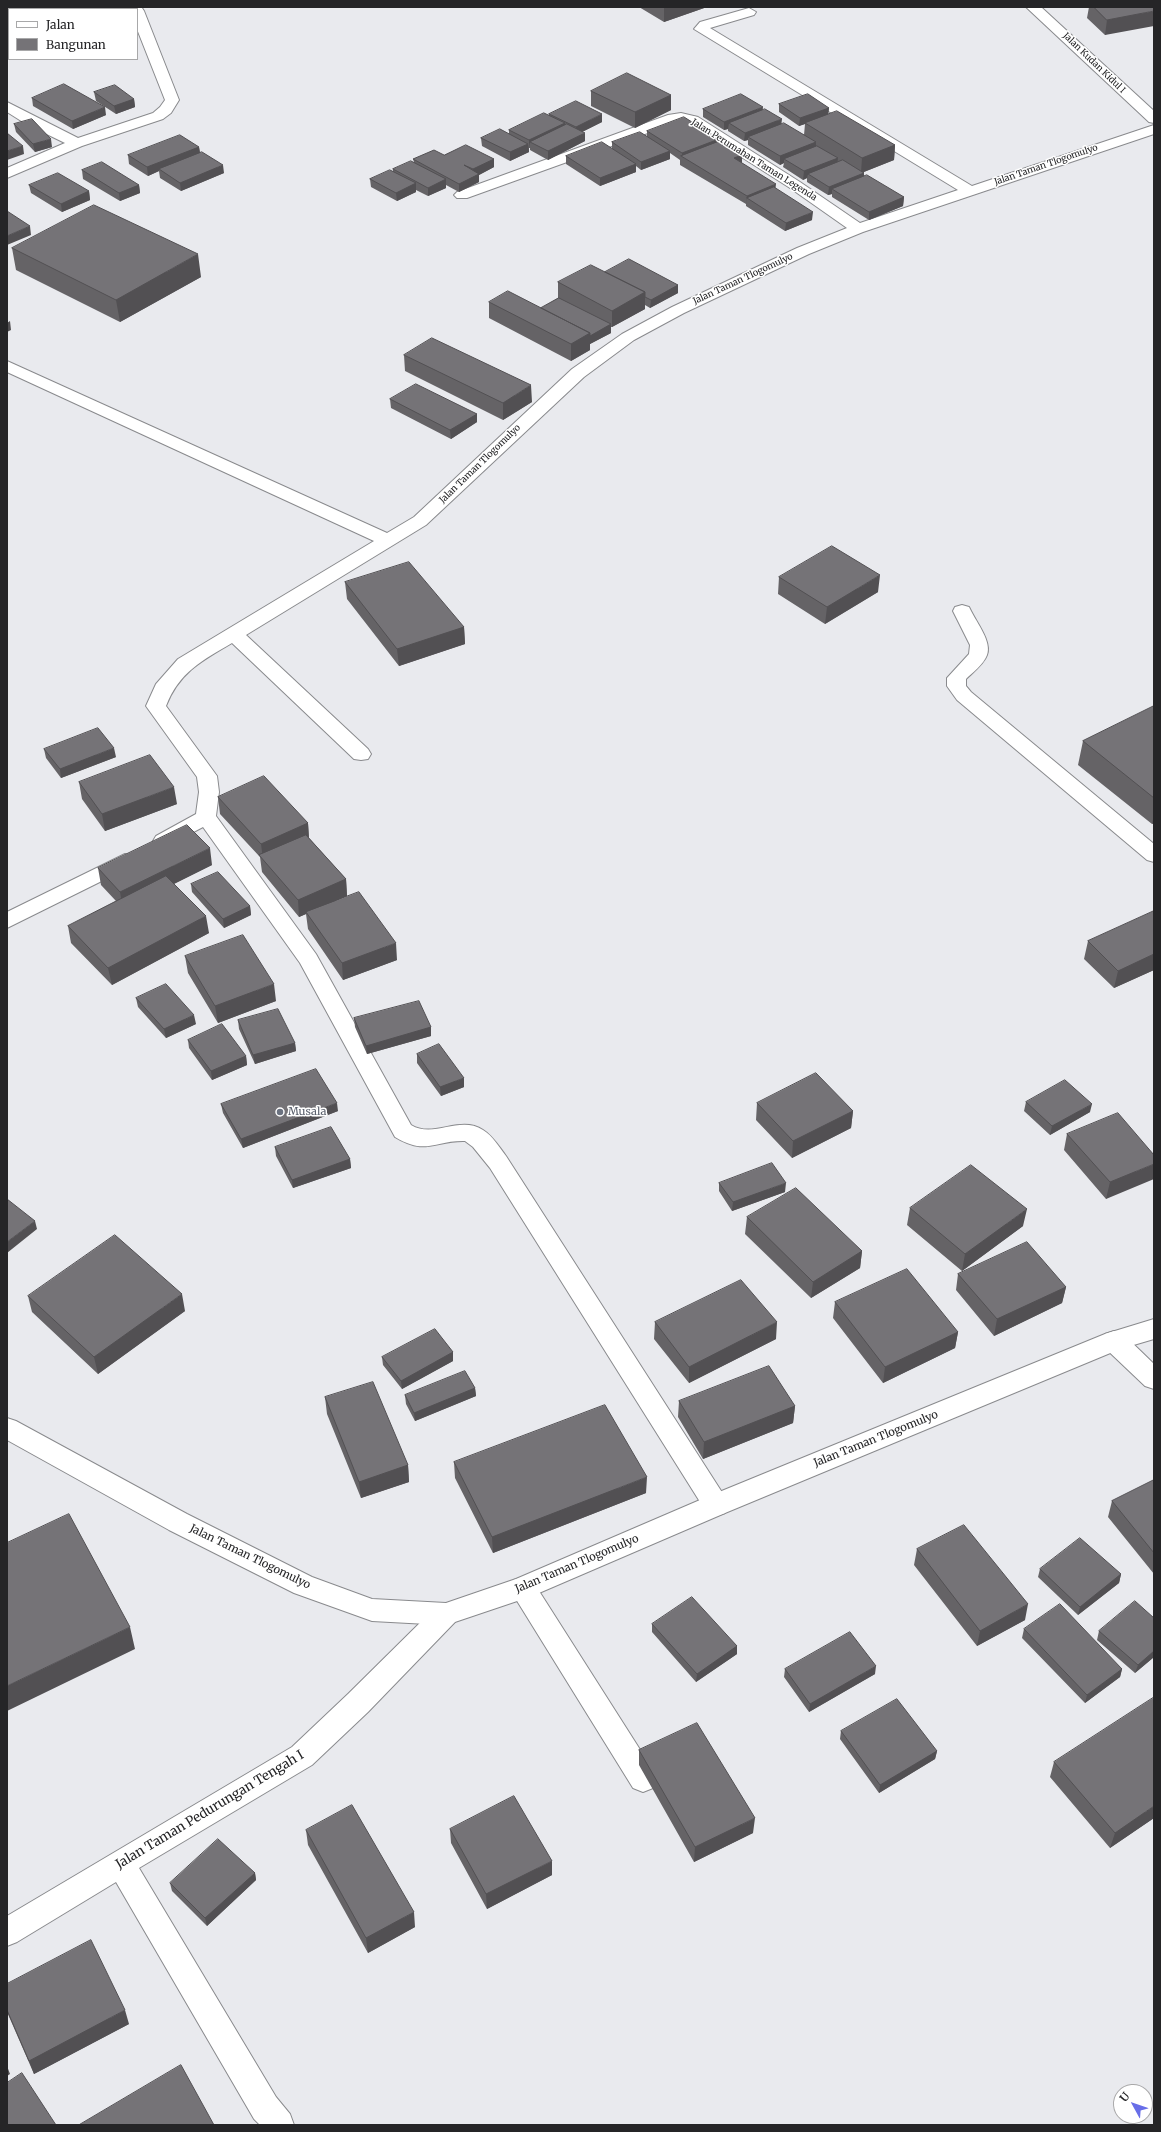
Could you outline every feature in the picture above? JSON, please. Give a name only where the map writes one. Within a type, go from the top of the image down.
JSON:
[{"type":"street","name":"Jalan Kudan Kidul I","points":[[1033,7],[1154,120]]},
{"type":"street","points":[[7,173],[77,143],[158,116],[166,110],[172,100],[139,10]]},
{"type":"street","points":[[749,12],[705,25],[701,29],[970,191]]},
{"type":"street","points":[[7,106],[31,121],[77,143]]},
{"type":"street","name":"Jalan Perumahan Taman Legenda","points":[[462,195],[673,118],[681,117],[693,120],[789,181],[858,229]]},
{"type":"street","name":"Jalan Taman Tlogomulyo","points":[[206,817],[209,792],[206,776],[156,706],[163,688],[185,663],[420,521],[578,373],[628,337],[685,307],[803,251],[858,229],[1154,129]]},
{"type":"street","points":[[7,366],[387,540]]},
{"type":"street","points":[[962,611],[979,645],[978,655],[956,678],[958,686],[964,696],[1154,855]]},
{"type":"street","points":[[234,634],[361,754]]},
{"type":"street","points":[[7,921],[145,851],[206,817],[249,874],[309,959],[403,1131],[414,1138],[426,1140],[464,1132],[475,1135],[498,1162],[716,1505]]},
{"type":"street","name":"Jalan Taman Tlogomulyo","points":[[7,1428],[178,1522],[303,1585],[372,1610],[446,1614],[523,1588],[716,1505],[1114,1341],[1154,1329]]},
{"type":"street","points":[[1114,1341],[1154,1378]]},
{"type":"street","points":[[523,1588],[643,1779]]},
{"type":"street","name":"Jalan Taman Pedurungan Tengah I","points":[[7,1932],[302,1756],[358,1703],[446,1614]]},
{"type":"street","points":[[121,1864],[265,2108],[279,2125]]},
{"type":"building","points":[[22,7],[61,7],[55,8]]},
{"type":"building","points":[[1094,7],[1154,7],[1154,11],[1107,20]]},
{"type":"building","points":[[627,73],[671,95],[635,112],[591,91]]},
{"type":"building","points":[[64,84],[105,107],[72,121],[32,98]]},
{"type":"building","points":[[115,85],[134,99],[114,106],[94,92]]},
{"type":"building","points":[[741,94],[763,107],[724,122],[703,109]]},
{"type":"building","points":[[808,94],[829,108],[800,118],[779,104]]},
{"type":"building","points":[[576,101],[602,114],[576,127],[549,114]]},
{"type":"building","points":[[765,109],[782,119],[745,133],[729,123]]},
{"type":"building","points":[[837,111],[895,145],[862,158],[805,123]]},
{"type":"building","points":[[544,113],[565,123],[529,140],[509,130]]},
{"type":"building","points":[[684,117],[719,139],[682,153],[647,131]]},
{"type":"building","points":[[32,119],[51,139],[33,144],[14,124]]},
{"type":"building","points":[[784,123],[816,142],[780,156],[748,137]]},
{"type":"building","points":[[567,124],[585,133],[548,151],[530,142]]},
{"type":"building","points":[[500,129],[528,144],[510,152],[481,138]]},
{"type":"building","points":[[640,132],[670,151],[641,162],[612,142]]},
{"type":"building","points":[[7,133],[23,146],[7,151]]},
{"type":"building","points":[[180,135],[199,147],[147,167],[128,155]]},
{"type":"building","points":[[720,141],[742,155],[734,158],[776,184],[747,196],[681,156]]},
{"type":"building","points":[[602,142],[636,164],[600,178],[566,156]]},
{"type":"building","points":[[466,145],[494,159],[473,169],[464,165],[479,174],[459,184],[413,159],[434,150],[444,155]]},
{"type":"building","points":[[817,146],[838,158],[804,171],[784,159]]},
{"type":"building","points":[[202,152],[223,165],[180,183],[159,169]]},
{"type":"building","points":[[843,160],[864,173],[829,187],[808,174]]},
{"type":"building","points":[[411,161],[446,179],[428,188],[393,169]]},
{"type":"building","points":[[102,162],[139,185],[119,193],[82,170]]},
{"type":"building","points":[[390,170],[416,183],[396,193],[370,179]]},
{"type":"building","points":[[58,173],[89,191],[61,204],[29,185]]},
{"type":"building","points":[[867,175],[904,197],[869,212],[832,189]]},
{"type":"building","points":[[774,187],[813,212],[786,223],[747,198]]},
{"type":"building","points":[[94,205],[198,254],[116,300],[12,248]]},
{"type":"building","points":[[7,211],[30,226],[7,236]]},
{"type":"building","points":[[629,259],[678,285],[651,300],[645,297],[645,292],[605,272]]},
{"type":"building","points":[[591,265],[645,292],[612,311],[558,282]]},
{"type":"building","points":[[508,291],[590,333],[571,344],[489,302]]},
{"type":"building","points":[[559,298],[611,324],[590,336],[590,333],[541,308]]},
{"type":"building","points":[[432,338],[531,385],[503,403],[404,355]]},
{"type":"building","points":[[416,384],[477,414],[450,430],[390,399]]},
{"type":"building","points":[[832,546],[880,575],[827,607],[779,577]]},
{"type":"building","points":[[409,562],[464,627],[397,649],[345,582]]},
{"type":"building","points":[[1154,706],[1154,798],[1083,741]]},
{"type":"building","points":[[98,728],[114,748],[60,769],[44,749]]},
{"type":"building","points":[[150,755],[174,787],[102,814],[79,782]]},
{"type":"building","points":[[264,776],[308,823],[261,844],[218,797]]},
{"type":"building","points":[[187,825],[210,848],[120,892],[98,868]]},
{"type":"building","points":[[306,835],[346,879],[298,900],[259,855]]},
{"type":"building","points":[[218,872],[250,906],[223,919],[191,884]]},
{"type":"building","points":[[166,876],[206,916],[108,968],[68,926]]},
{"type":"building","points":[[359,892],[396,943],[342,963],[306,912]]},
{"type":"building","points":[[1154,911],[1154,954],[1118,971],[1088,941]]},
{"type":"building","points":[[243,935],[274,984],[215,1006],[185,956]]},
{"type":"building","points":[[166,984],[194,1015],[164,1029],[136,998]]},
{"type":"building","points":[[419,1001],[431,1027],[366,1046],[354,1018]]},
{"type":"building","points":[[278,1009],[295,1043],[253,1055],[238,1020]]},
{"type":"building","points":[[222,1024],[246,1056],[211,1071],[188,1040]]},
{"type":"building","points":[[439,1044],[464,1078],[440,1087],[417,1054]]},
{"type":"building","name":"Musala","points":[[316,1069],[337,1103],[241,1139],[221,1104]]},
{"type":"building","points":[[816,1073],[853,1111],[793,1141],[757,1103]]},
{"type":"building","points":[[1065,1080],[1092,1104],[1052,1126],[1026,1102]]},
{"type":"building","points":[[1118,1113],[1154,1155],[1154,1164],[1110,1182],[1067,1134]]},
{"type":"building","points":[[331,1127],[350,1159],[292,1180],[275,1147]]},
{"type":"building","points":[[772,1163],[786,1183],[733,1202],[719,1183]]},
{"type":"building","points":[[971,1165],[1027,1209],[965,1254],[910,1208]]},
{"type":"building","points":[[796,1188],[862,1251],[813,1282],[747,1217]]},
{"type":"building","points":[[7,1199],[35,1221],[7,1242]]},
{"type":"building","points":[[115,1235],[182,1294],[94,1357],[28,1296]]},
{"type":"building","points":[[1027,1242],[1066,1287],[997,1319],[958,1274]]},
{"type":"building","points":[[907,1269],[958,1332],[885,1367],[835,1302]]},
{"type":"building","points":[[741,1280],[777,1322],[689,1367],[655,1322]]},
{"type":"building","points":[[435,1329],[453,1352],[401,1381],[382,1357]]},
{"type":"building","points":[[769,1366],[795,1406],[704,1442],[679,1401]]},
{"type":"building","points":[[465,1371],[475,1388],[414,1413],[405,1395]]},
{"type":"building","points":[[373,1382],[408,1465],[359,1482],[325,1397]]},
{"type":"building","points":[[605,1405],[647,1477],[492,1537],[454,1462]]},
{"type":"building","points":[[1154,1480],[1154,1553],[1112,1501]]},
{"type":"building","points":[[69,1514],[130,1627],[7,1686],[7,1543]]},
{"type":"building","points":[[964,1525],[1028,1604],[980,1631],[917,1549]]},
{"type":"building","points":[[1080,1538],[1121,1574],[1080,1607],[1040,1569]]},
{"type":"building","points":[[692,1597],[737,1646],[697,1674],[652,1624]]},
{"type":"building","points":[[1135,1601],[1154,1618],[1154,1651],[1138,1665],[1099,1631]]},
{"type":"building","points":[[1060,1604],[1122,1669],[1087,1695],[1024,1629]]},
{"type":"building","points":[[850,1632],[876,1666],[810,1704],[785,1669]]},
{"type":"building","points":[[1153,1698],[1154,1806],[1115,1833],[1054,1762]]},
{"type":"building","points":[[897,1699],[937,1751],[880,1785],[841,1731]]},
{"type":"building","points":[[697,1723],[755,1818],[695,1847],[639,1750]]},
{"type":"building","points":[[514,1796],[552,1861],[486,1894],[450,1829]]},
{"type":"building","points":[[352,1805],[414,1912],[366,1938],[306,1830]]},
{"type":"building","points":[[218,1839],[255,1873],[205,1918],[170,1883]]},
{"type":"building","points":[[91,1940],[125,2010],[29,2061],[7,2010],[7,1984]]},
{"type":"building","points":[[181,2065],[214,2125],[79,2125]]},
{"type":"building","points":[[22,2073],[56,2125],[7,2125],[7,2083]]},
{"type":"place","name":"Musala","points":[[280,1112]]}]
